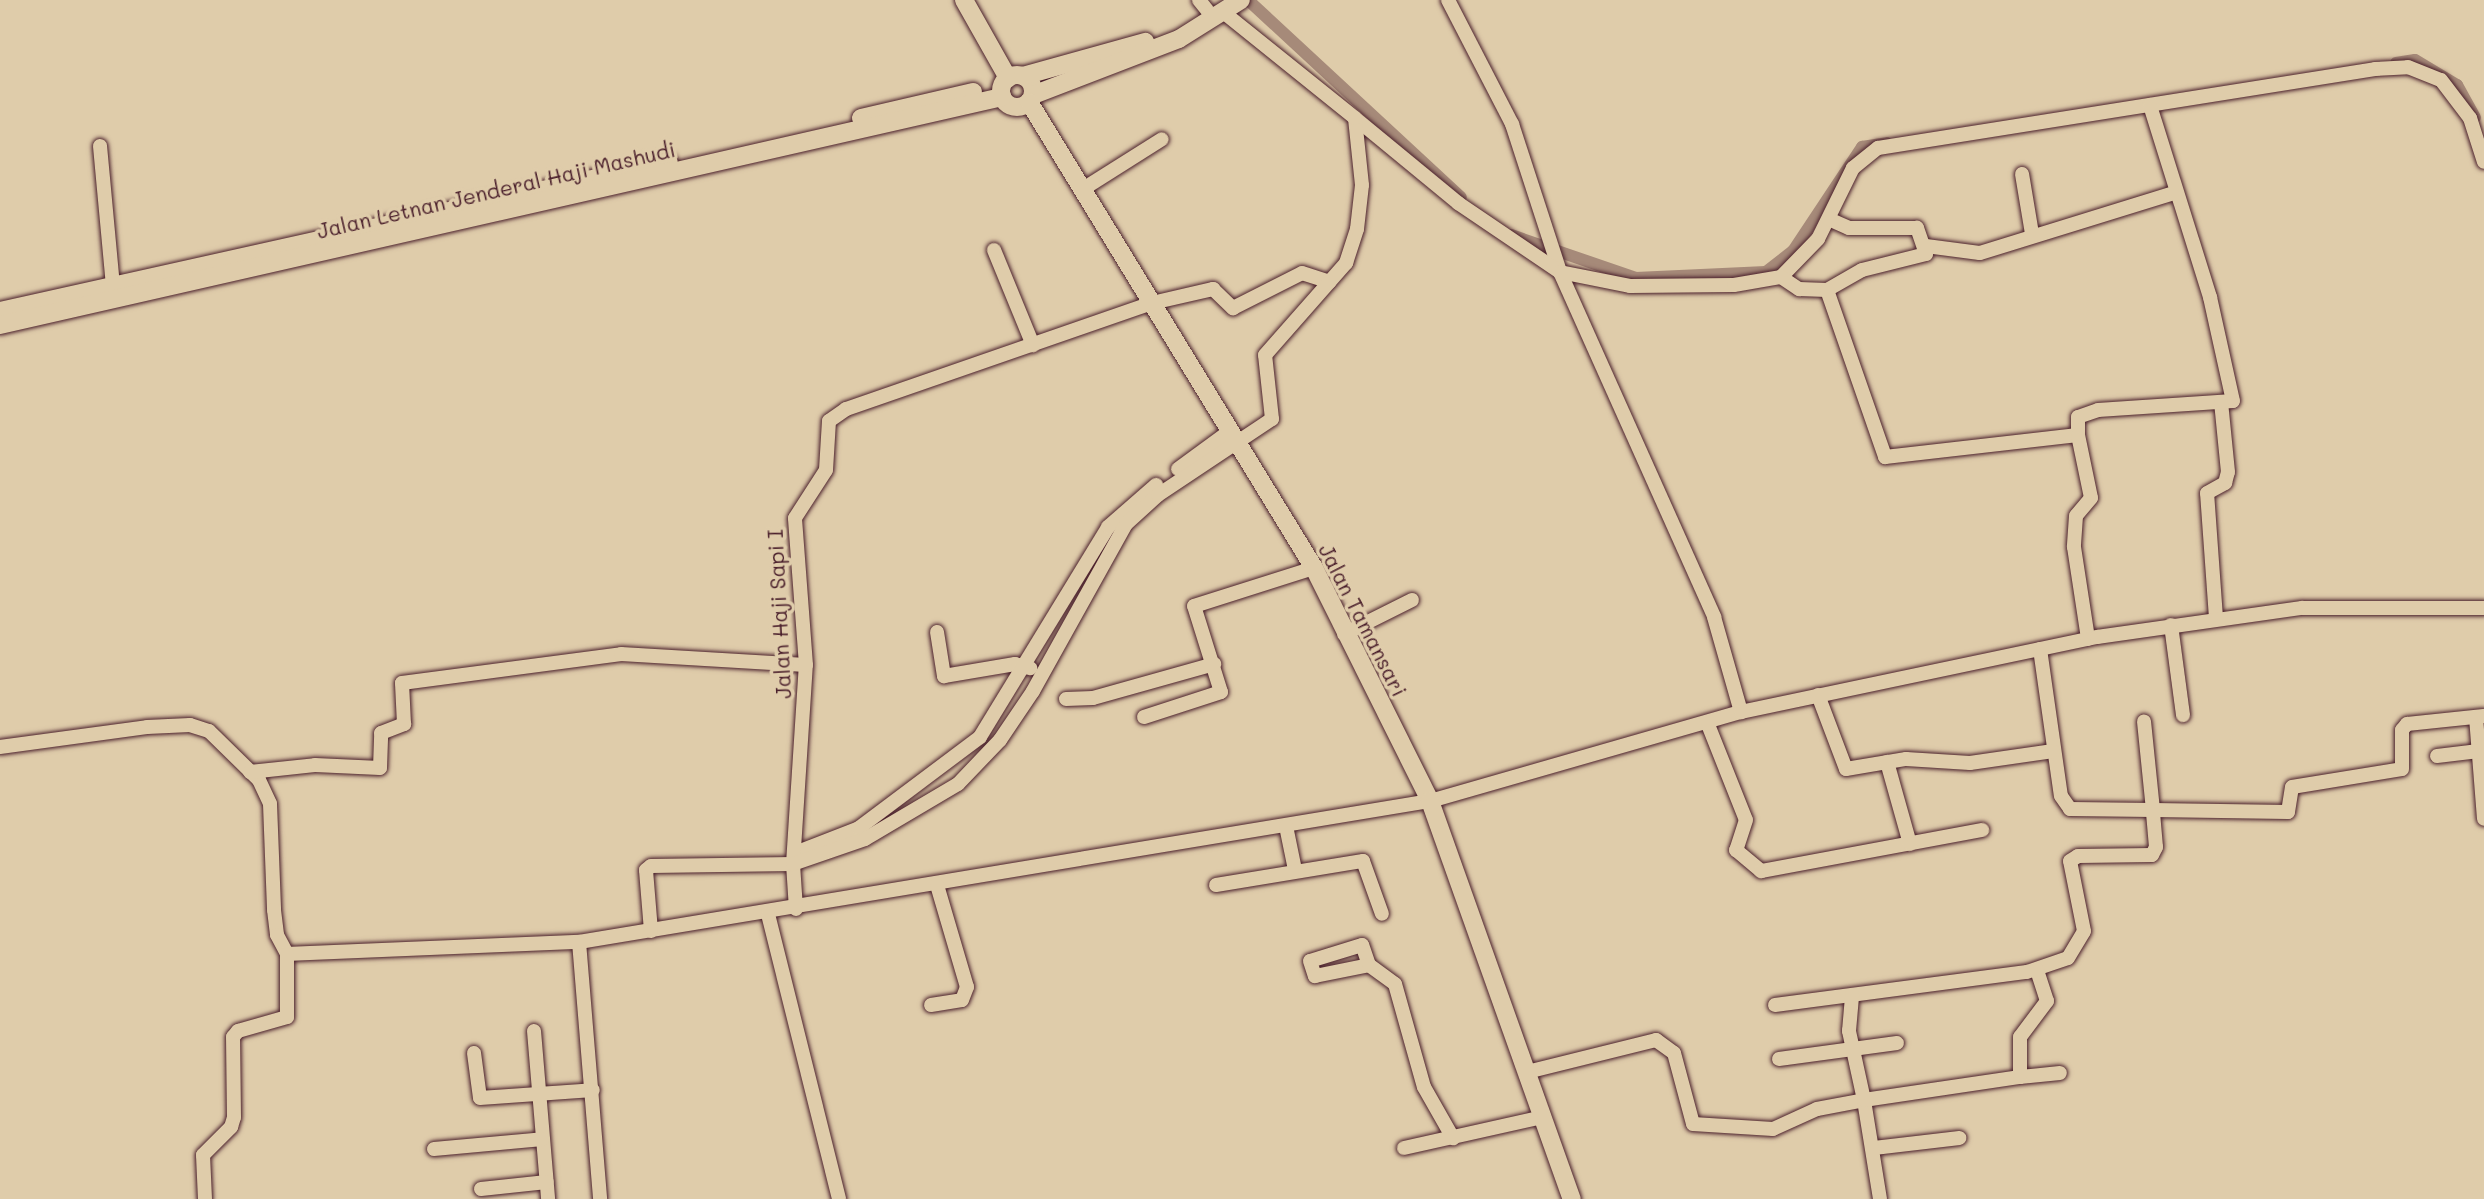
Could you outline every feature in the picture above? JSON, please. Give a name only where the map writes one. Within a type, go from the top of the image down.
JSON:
[{"type":"main road","points":[[964,0],[1008,84],[1017,108],[1031,98],[1163,46],[1220,5]]},
{"type":"main road","name":"Jalan Letnan Jenderal Haji Mashudi","points":[[0,325],[546,197],[1008,84],[1164,36],[1220,5]]},
{"type":"main road","name":"Jalan Tamansari","points":[[1008,84],[1031,98],[1083,189],[1314,568],[1344,634],[1430,801],[1572,1199]]},
{"type":"main road","name":"Jalan Letnan Jenderal Haji Mashudi","points":[[0,311],[113,286],[386,233]]},
{"type":"street","points":[[1448,0],[1512,124],[1559,268],[1714,617],[1741,712]]},
{"type":"street","points":[[1220,5],[1458,203],[1559,268],[1630,286],[1734,285],[1781,277],[1805,256],[1829,219],[1853,168],[1878,148],[2408,67],[2441,80],[2466,110],[2484,162]]},
{"type":"street","points":[[2088,639],[2074,547],[2076,516],[2091,498],[2078,435],[2083,414],[2233,401],[2233,384],[2150,105]]},
{"type":"street","points":[[794,859],[859,828],[964,753],[992,722],[1108,527],[1233,435],[1272,419],[1265,355],[1346,263],[1360,217],[1355,118]]},
{"type":"street","points":[[1083,189],[1162,139]]},
{"type":"street","points":[[100,146],[113,286]]},
{"type":"street","points":[[2022,174],[2032,233]]},
{"type":"street","points":[[1926,246],[1980,253],[2032,233],[2175,193]]},
{"type":"street","points":[[1781,277],[1799,289],[1827,290],[1862,270],[1922,258],[1926,246],[1917,228],[1849,228],[1829,219]]},
{"type":"street","points":[[994,250],[1033,345]]},
{"type":"street","name":"Jalan Haji Sapi I","points":[[796,909],[794,859],[806,665],[796,518],[826,470],[829,422],[846,408],[1153,303],[1213,289],[1233,308],[1302,272],[1330,282]]},
{"type":"street","points":[[1827,290],[1885,457],[2078,435]]},
{"type":"street","points":[[2216,618],[2207,493],[2225,483],[2228,472],[2221,402]]},
{"type":"street","points":[[651,932],[646,870],[651,866],[794,859],[865,839],[958,784],[1000,740],[1038,681],[1126,524],[1233,435]]},
{"type":"street","points":[[1144,718],[1217,698],[1221,681],[1194,606],[1314,568]]},
{"type":"street","points":[[1344,634],[1412,600]]},
{"type":"street","points":[[287,954],[579,942],[768,914],[1430,801],[1741,712],[2088,639],[2216,618],[2354,605],[2484,608]]},
{"type":"street","points":[[2171,625],[2183,715]]},
{"type":"street","points":[[936,632],[944,676],[1027,664]]},
{"type":"street","points":[[2040,649],[2061,796],[2070,809],[2288,812],[2291,787],[2402,769],[2402,730],[2407,724],[2480,717],[2479,751],[2484,819]]},
{"type":"street","points":[[250,772],[315,765],[380,768],[381,733],[404,724],[402,682],[621,654],[700,663],[806,665]]},
{"type":"street","points":[[1027,664],[1038,681]]},
{"type":"street","points":[[1066,699],[1093,698],[1214,664]]},
{"type":"street","points":[[1818,695],[1842,768],[1887,762],[1955,764],[2053,751]]},
{"type":"street","points":[[1775,1004],[2037,970],[2068,958],[2084,930],[2070,870],[2072,858],[2152,855],[2156,847],[2144,721]]},
{"type":"street","points":[[1707,722],[1746,820],[1736,850],[1752,866],[1766,872],[1982,830]]},
{"type":"street","points":[[0,747],[190,725],[209,732],[250,772],[270,804],[275,923],[287,954],[287,1017],[238,1031],[233,1037],[234,1117],[232,1127],[204,1155],[205,1199]]},
{"type":"street","points":[[2437,756],[2479,751]]},
{"type":"street","points":[[1887,762],[1910,844]]},
{"type":"street","points":[[1286,825],[1294,870]]},
{"type":"street","points":[[1216,885],[1294,870],[1363,861],[1382,914]]},
{"type":"street","points":[[931,1004],[962,1000],[967,987],[937,885]]},
{"type":"street","points":[[768,914],[839,1199]]},
{"type":"street","points":[[579,942],[600,1199]]},
{"type":"street","points":[[1369,965],[1395,984],[1424,1087],[1453,1138]]},
{"type":"street","points":[[2020,1077],[2020,1037],[2047,1001],[2037,970]]},
{"type":"street","points":[[1852,995],[1851,1049],[1874,1148],[1880,1199]]},
{"type":"street","points":[[534,1031],[548,1199]]},
{"type":"street","points":[[1527,1072],[1656,1040],[1674,1053],[1688,1119],[1698,1127],[1773,1129],[1817,1109],[2060,1073]]},
{"type":"street","points":[[1779,1059],[1897,1043]]},
{"type":"street","points":[[474,1053],[478,1097],[593,1090]]},
{"type":"street","points":[[1405,1148],[1543,1117]]},
{"type":"street","points":[[1874,1148],[1959,1138]]},
{"type":"street","points":[[434,1149],[543,1139]]},
{"type":"street","points":[[481,1189],[547,1182]]},
{"type":"waterway","points":[[1248,0],[1461,197]]},
{"type":"waterway","points":[[2396,63],[2415,60],[2457,85],[2475,117]]},
{"type":"waterway","points":[[1511,235],[1636,278],[1766,272],[1793,251],[1862,147],[1887,143]]}]
